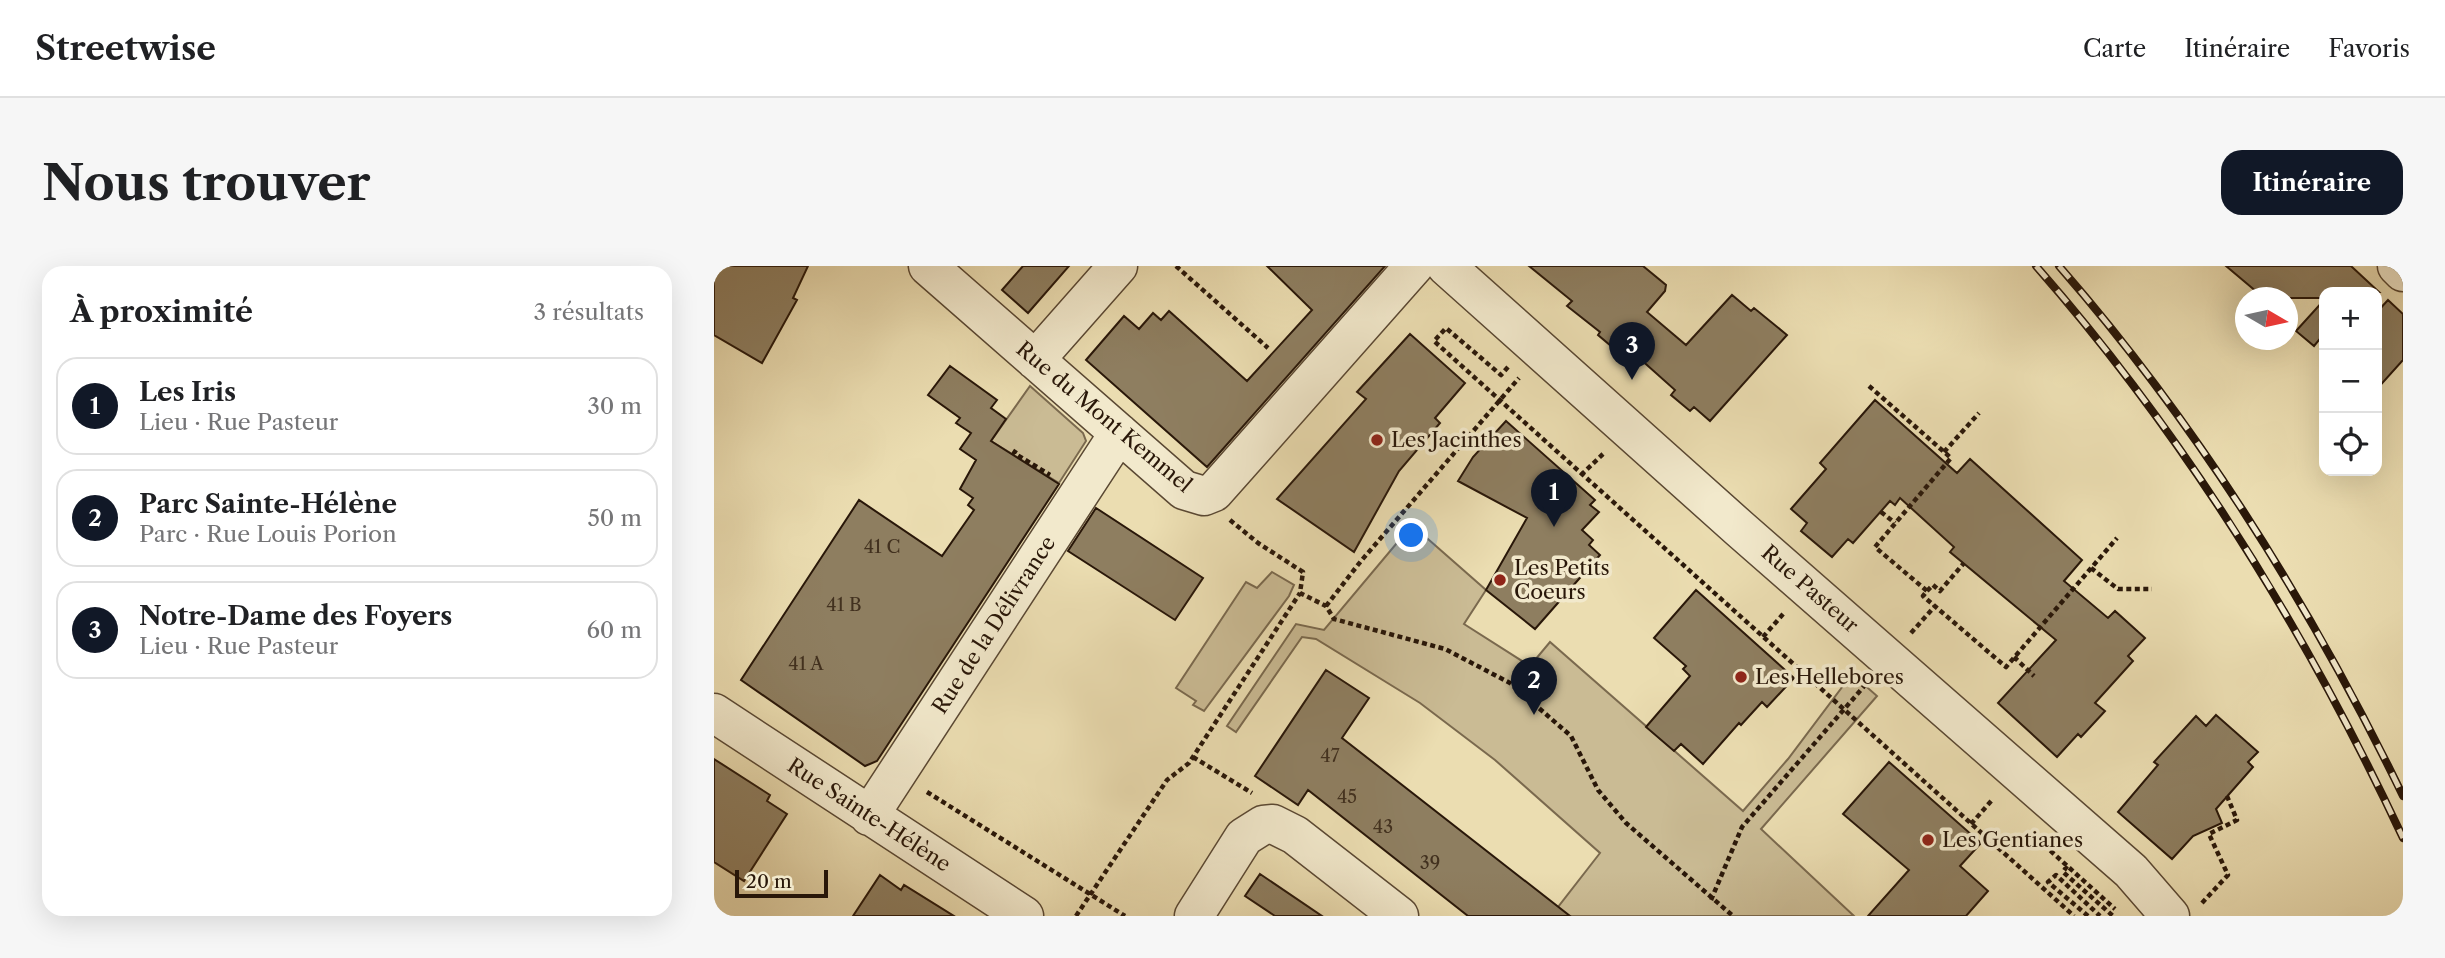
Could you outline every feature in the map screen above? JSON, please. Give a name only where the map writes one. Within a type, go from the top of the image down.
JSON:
[{"type":"street","name":"Rue du Mont Kemmel","points":[[928,266],[1184,490],[1204,496],[1214,492],[1414,266]]},
{"type":"street","points":[[1035,360],[1118,266]]},
{"type":"street","name":"Rue Pasteur","points":[[1446,266],[1740,529],[2182,914]]},
{"type":"street","points":[[2397,266],[2403,272]]},
{"type":"street","name":"Rue de la Délivrance","points":[[878,803],[1119,433]]},
{"type":"street","name":"Rue Sainte-Hélène","points":[[714,713],[878,803],[1024,916]]},
{"type":"street","points":[[1194,916],[1244,837],[1263,825],[1273,824],[1294,835],[1399,916]]},
{"type":"path","points":[[1175,266],[1268,348]]},
{"type":"path","points":[[1326,606],[1499,402],[1520,378],[1509,366],[1501,375],[1446,328],[1434,341],[1499,402],[2074,916]]},
{"type":"path","points":[[1869,387],[1951,458],[1875,547],[1927,591]]},
{"type":"path","points":[[1944,452],[1979,413]]},
{"type":"path","points":[[1016,450],[1014,453],[1079,493]]},
{"type":"path","points":[[1581,475],[1603,453]]},
{"type":"path","points":[[1881,512],[1895,523]]},
{"type":"path","points":[[1076,916],[1167,780],[1193,757],[1300,593],[1303,572],[1240,529]]},
{"type":"path","points":[[1964,563],[1940,591],[1933,585],[1923,596],[2006,667],[2117,538]]},
{"type":"path","points":[[2091,568],[2118,589],[2152,589]]},
{"type":"path","points":[[1300,593],[1326,606],[1334,619],[1445,649],[1510,683],[1571,736],[1598,790],[1626,823],[1711,900],[1733,916]]},
{"type":"path","points":[[1763,637],[1784,613]]},
{"type":"path","points":[[2014,657],[2034,676]]},
{"type":"path","points":[[1711,900],[1742,827],[1864,685]]},
{"type":"path","points":[[1193,757],[1245,789]]},
{"type":"path","points":[[878,803],[901,799],[924,790],[1125,916]]},
{"type":"path","points":[[2182,914],[2228,875],[2209,834],[2237,820],[2227,796]]},
{"type":"path","points":[[1971,824],[1993,799]]},
{"type":"path","points":[[2067,866],[2063,872],[2113,916]]},
{"type":"path","points":[[2088,916],[2048,882],[2056,875],[2100,916]]},
{"type":"shaded area","points":[[1030,386],[1083,433],[1086,441],[1059,483],[991,441]]},
{"type":"shaded area","points":[[1412,525],[1486,590],[1464,624],[1530,666],[1550,642],[1743,811],[1788,759],[1852,674],[1877,696],[1761,829],[1854,916],[1551,916],[1600,853],[1495,760],[1420,703],[1316,639],[1302,637],[1236,732],[1227,726],[1296,624],[1324,630]]},
{"type":"shaded area","points":[[1272,572],[1294,585],[1289,596],[1204,711],[1193,705],[1196,701],[1176,688],[1246,582],[1257,588]]},
{"type":"building","points":[[720,266],[808,266],[793,298],[797,300],[762,363],[714,335],[714,276]]},
{"type":"building","points":[[1023,266],[1069,266],[1028,313],[1002,290]]},
{"type":"building","points":[[1267,266],[1385,266],[1207,467],[1086,360],[1124,316],[1139,329],[1153,313],[1161,320],[1169,311],[1247,381],[1312,310]]},
{"type":"building","points":[[1529,266],[1643,266],[1666,285],[1665,291],[1647,312],[1686,345],[1732,295],[1751,311],[1754,308],[1787,335],[1710,421],[1694,407],[1690,411],[1671,395],[1675,390],[1629,349],[1623,356],[1598,335],[1600,332],[1567,306],[1572,301]]},
{"type":"building","points":[[2226,266],[2351,266],[2374,287],[2319,287],[2319,298],[2298,298],[2298,287],[2251,287]]},
{"type":"building","points":[[2388,300],[2403,314],[2403,360],[2382,383],[2382,350],[2382,307]]},
{"type":"building","points":[[2319,306],[2319,340],[2314,346],[2298,333],[2298,329]]},
{"type":"building","name":"Les Jacinthes","points":[[1410,334],[1465,383],[1435,418],[1440,423],[1399,471],[1354,552],[1277,499],[1366,399],[1357,392]]},
{"type":"building","points":[[950,366],[997,400],[991,408],[1006,419],[991,441],[1059,484],[877,761],[865,766],[741,680],[859,500],[942,556],[974,510],[968,505],[973,498],[960,489],[976,460],[960,449],[971,433],[956,423],[960,418],[928,395]]},
{"type":"building","points":[[1875,400],[1957,473],[1970,459],[2082,560],[2064,581],[2108,618],[2115,611],[2145,638],[2128,656],[2133,661],[2095,703],[2105,711],[2081,737],[2078,734],[2057,757],[1998,703],[2056,640],[1950,552],[1954,547],[1900,498],[1895,505],[1890,501],[1853,543],[1848,539],[1832,557],[1801,531],[1807,523],[1791,509],[1826,469],[1820,463]]},
{"type":"building","points":[[1506,421],[1595,500],[1590,505],[1599,512],[1582,530],[1593,540],[1589,545],[1600,555],[1535,629],[1486,590],[1527,518],[1458,481],[1473,457]]},
{"type":"building","points":[[1096,508],[1203,578],[1175,620],[1068,551]]},
{"type":"building","name":"Les Hellebores","points":[[1696,590],[1794,678],[1767,707],[1762,702],[1741,725],[1739,723],[1703,764],[1681,744],[1674,751],[1646,727],[1690,676],[1683,669],[1686,666],[1654,638]]},
{"type":"building","points":[[1326,670],[1369,698],[1342,738],[1570,916],[1468,916],[1308,790],[1298,805],[1255,776]]},
{"type":"building","points":[[2216,715],[2258,752],[2248,762],[2253,767],[2216,809],[2222,823],[2193,836],[2172,859],[2118,812],[2158,765],[2154,762],[2196,716],[2206,726]]},
{"type":"building","points":[[714,759],[770,795],[767,801],[787,814],[744,881],[714,862]]},
{"type":"building","name":"Les Gentianes","points":[[1889,762],[1981,843],[1960,866],[1988,891],[1966,916],[1868,916],[1909,870],[1843,814]]},
{"type":"building","points":[[1260,874],[1322,916],[1275,916],[1245,896]]},
{"type":"building","points":[[880,875],[901,890],[904,885],[954,916],[853,916]]},
{"type":"railway","points":[[2036,266],[2091,331],[2143,399],[2240,539],[2326,685],[2403,838]]},
{"type":"railway","points":[[2059,266],[2158,389],[2249,519],[2330,655],[2403,796]]},
{"type":"place","name":"Notre-Dame des Foyers","points":[[1632,380]]},
{"type":"place","name":"Les Jacinthes","points":[[1377,440]]},
{"type":"place","name":"Les Iris","points":[[1554,527]]},
{"type":"place","name":"Les Petits Coeurs","points":[[1500,580]]},
{"type":"place","name":"Les Hellebores","points":[[1741,677]]},
{"type":"place","name":"Parc Sainte-Hélène","points":[[1534,715]]},
{"type":"place","name":"Les Gentianes","points":[[1928,840]]}]
